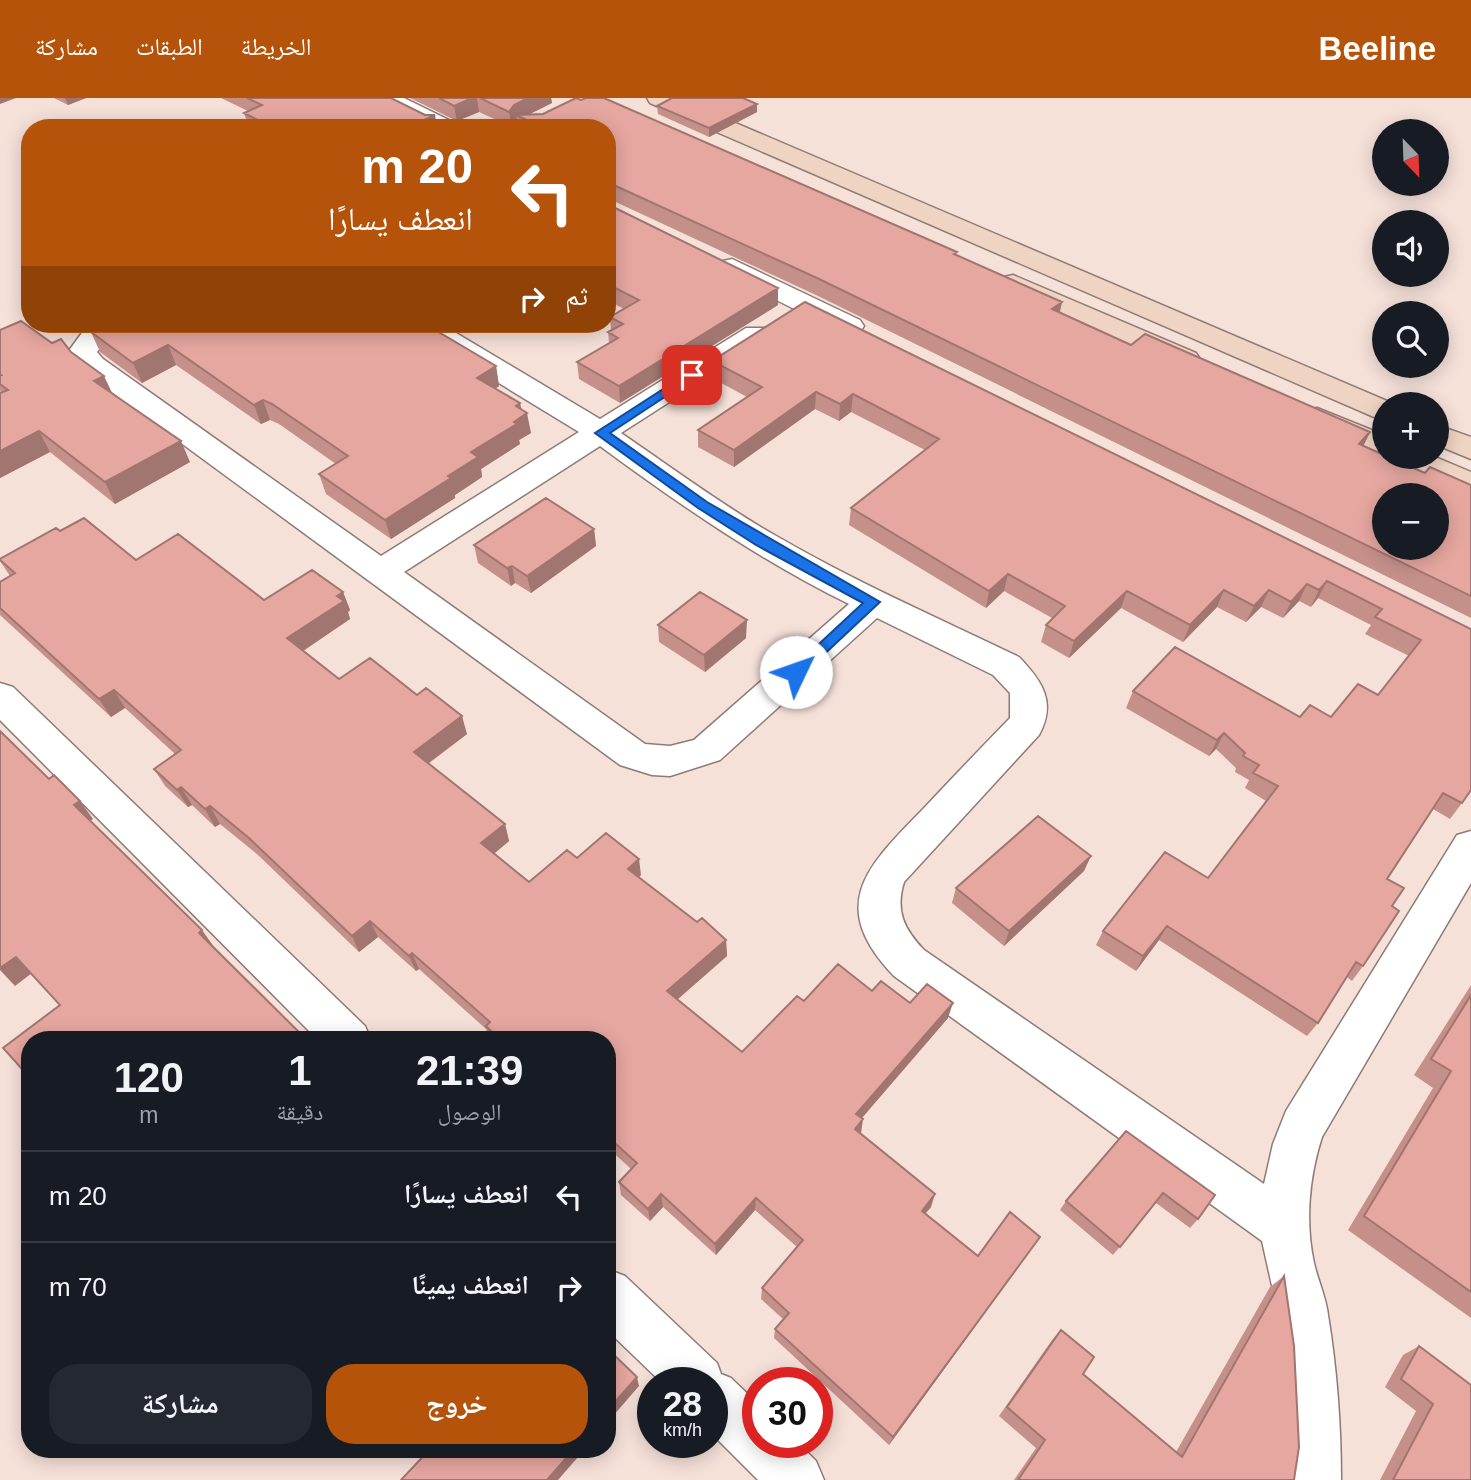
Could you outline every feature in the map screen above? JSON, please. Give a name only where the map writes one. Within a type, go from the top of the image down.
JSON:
[{"type":"street","points":[[387,98],[429,119]]},
{"type":"street","points":[[658,98],[1372,406]]},
{"type":"street","points":[[706,255],[879,340]]},
{"type":"street","points":[[990,272],[1206,368]]},
{"type":"street","points":[[378,573],[805,303]]},
{"type":"street","points":[[103,333],[86,343],[82,352],[86,359],[378,573],[633,755],[663,762],[694,757],[719,741],[873,602]]},
{"type":"street","points":[[437,333],[601,433],[714,513],[873,602],[1006,666],[1026,687],[1030,713],[1018,736],[888,872],[878,901],[884,934],[909,963],[1284,1227]]},
{"type":"street","points":[[1295,407],[1372,441]]},
{"type":"street","points":[[1449,439],[1471,449]]},
{"type":"street","points":[[1436,469],[1471,484]]},
{"type":"street","points":[[0,697],[340,1031]]},
{"type":"street","points":[[1314,1480],[1315,1426],[1311,1365],[1302,1307],[1290,1266],[1284,1227],[1284,1190],[1291,1157],[1302,1127],[1471,847]]},
{"type":"street","points":[[616,1303],[682,1367]]},
{"type":"street","points":[[728,1413],[742,1426]]},
{"type":"street","points":[[774,1458],[797,1480]]},
{"type":"building","points":[[247,98],[391,98],[425,115],[435,115],[426,119],[256,119],[244,113],[262,105]]},
{"type":"building","points":[[439,98],[472,98],[454,106]]},
{"type":"building","points":[[480,98],[528,98],[514,105],[509,112]]},
{"type":"building","points":[[576,98],[604,98],[957,252],[954,254],[1062,302],[1052,309],[1131,345],[1145,334],[1370,432],[1359,444],[1372,450],[1372,469],[1416,469],[1425,473],[1428,469],[1435,469],[1471,485],[1471,596],[1397,560],[1449,560],[1449,483],[1372,483],[1372,548],[817,278],[616,186],[616,119],[525,119],[516,115],[543,114]]},
{"type":"building","points":[[672,98],[743,98],[757,104],[709,128],[657,106]]},
{"type":"building","points":[[616,208],[778,288],[619,386],[577,362],[618,338],[610,333],[616,333],[616,328],[623,324],[616,320],[616,313],[639,300],[616,288]]},
{"type":"building","points":[[805,302],[1471,629],[1471,790],[1462,803],[1443,793],[1387,879],[1404,888],[1392,906],[1399,911],[1363,966],[1356,962],[1318,1023],[1167,926],[1143,956],[1103,931],[1165,852],[1208,878],[1278,786],[1253,773],[1259,765],[1243,756],[1245,753],[1224,733],[1217,740],[1133,691],[1175,647],[1300,717],[1310,705],[1331,717],[1358,684],[1378,695],[1421,640],[1375,617],[1382,609],[1327,581],[1319,590],[1307,584],[1291,602],[1269,590],[1254,606],[1224,590],[1190,625],[1127,591],[1074,641],[1046,625],[1065,606],[1008,574],[989,591],[851,508],[939,439],[853,394],[840,404],[816,392],[734,450],[698,430],[762,387],[712,361]]},
{"type":"building","points":[[21,321],[21,333],[38,333],[52,343],[61,339],[71,352],[104,376],[94,381],[181,441],[105,482],[39,431],[0,451],[0,393],[8,390],[0,384],[0,330]]},
{"type":"building","points":[[92,333],[440,333],[496,366],[477,378],[520,403],[516,406],[527,413],[514,422],[517,424],[471,452],[478,457],[448,476],[451,478],[385,520],[319,474],[348,456],[272,404],[263,400],[254,405],[168,345],[133,363]]},
{"type":"building","points":[[546,498],[594,529],[527,576],[512,566],[507,568],[474,545]]},
{"type":"building","points":[[84,518],[136,560],[178,534],[264,600],[312,570],[343,592],[337,596],[344,601],[287,638],[339,679],[370,658],[417,695],[426,688],[462,716],[414,752],[505,824],[481,843],[529,882],[567,850],[577,858],[606,833],[639,859],[628,869],[697,922],[702,918],[726,940],[667,991],[742,1052],[797,996],[804,1001],[838,964],[872,991],[881,981],[910,1003],[927,984],[953,1003],[856,1114],[863,1119],[855,1129],[935,1194],[922,1211],[978,1256],[1010,1212],[1040,1237],[893,1437],[833,1382],[833,1367],[817,1367],[775,1329],[789,1313],[762,1288],[803,1240],[756,1198],[715,1244],[661,1194],[648,1209],[619,1182],[637,1163],[616,1144],[616,1031],[491,1031],[486,1026],[490,1022],[412,953],[409,956],[370,921],[352,936],[249,838],[210,806],[205,809],[181,787],[177,790],[154,769],[181,750],[114,690],[99,699],[0,608],[0,582],[15,573],[0,559],[56,528],[60,531]]},
{"type":"building","points":[[700,592],[747,620],[704,655],[658,625]]},
{"type":"building","points":[[0,731],[49,779],[54,775],[80,801],[74,805],[202,930],[199,933],[298,1031],[26,1031],[60,1005],[16,957],[0,968]]},
{"type":"building","points":[[1038,816],[1091,856],[1009,931],[956,888]]},
{"type":"building","points":[[1471,995],[1471,1292],[1364,1216],[1451,1071],[1431,1059]]},
{"type":"building","points":[[21,1034],[21,1068],[3,1048]]},
{"type":"building","points":[[1126,1131],[1215,1195],[1198,1219],[1163,1193],[1120,1247],[1066,1201]]},
{"type":"building","points":[[1284,1276],[1294,1346],[1299,1447],[1294,1480],[1018,1480],[1045,1440],[1007,1407],[1061,1330],[1094,1357],[1083,1374],[1182,1457]]},
{"type":"building","points":[[1419,1346],[1471,1385],[1471,1480],[1393,1480],[1433,1404],[1401,1379]]},
{"type":"building","points":[[616,1357],[637,1377],[616,1401]]},
{"type":"building","points":[[422,1458],[566,1458],[547,1480],[401,1480]]},
{"type":"route","points":[[692,375],[601,433],[649,469],[761,542],[873,602],[796,672]]}]
